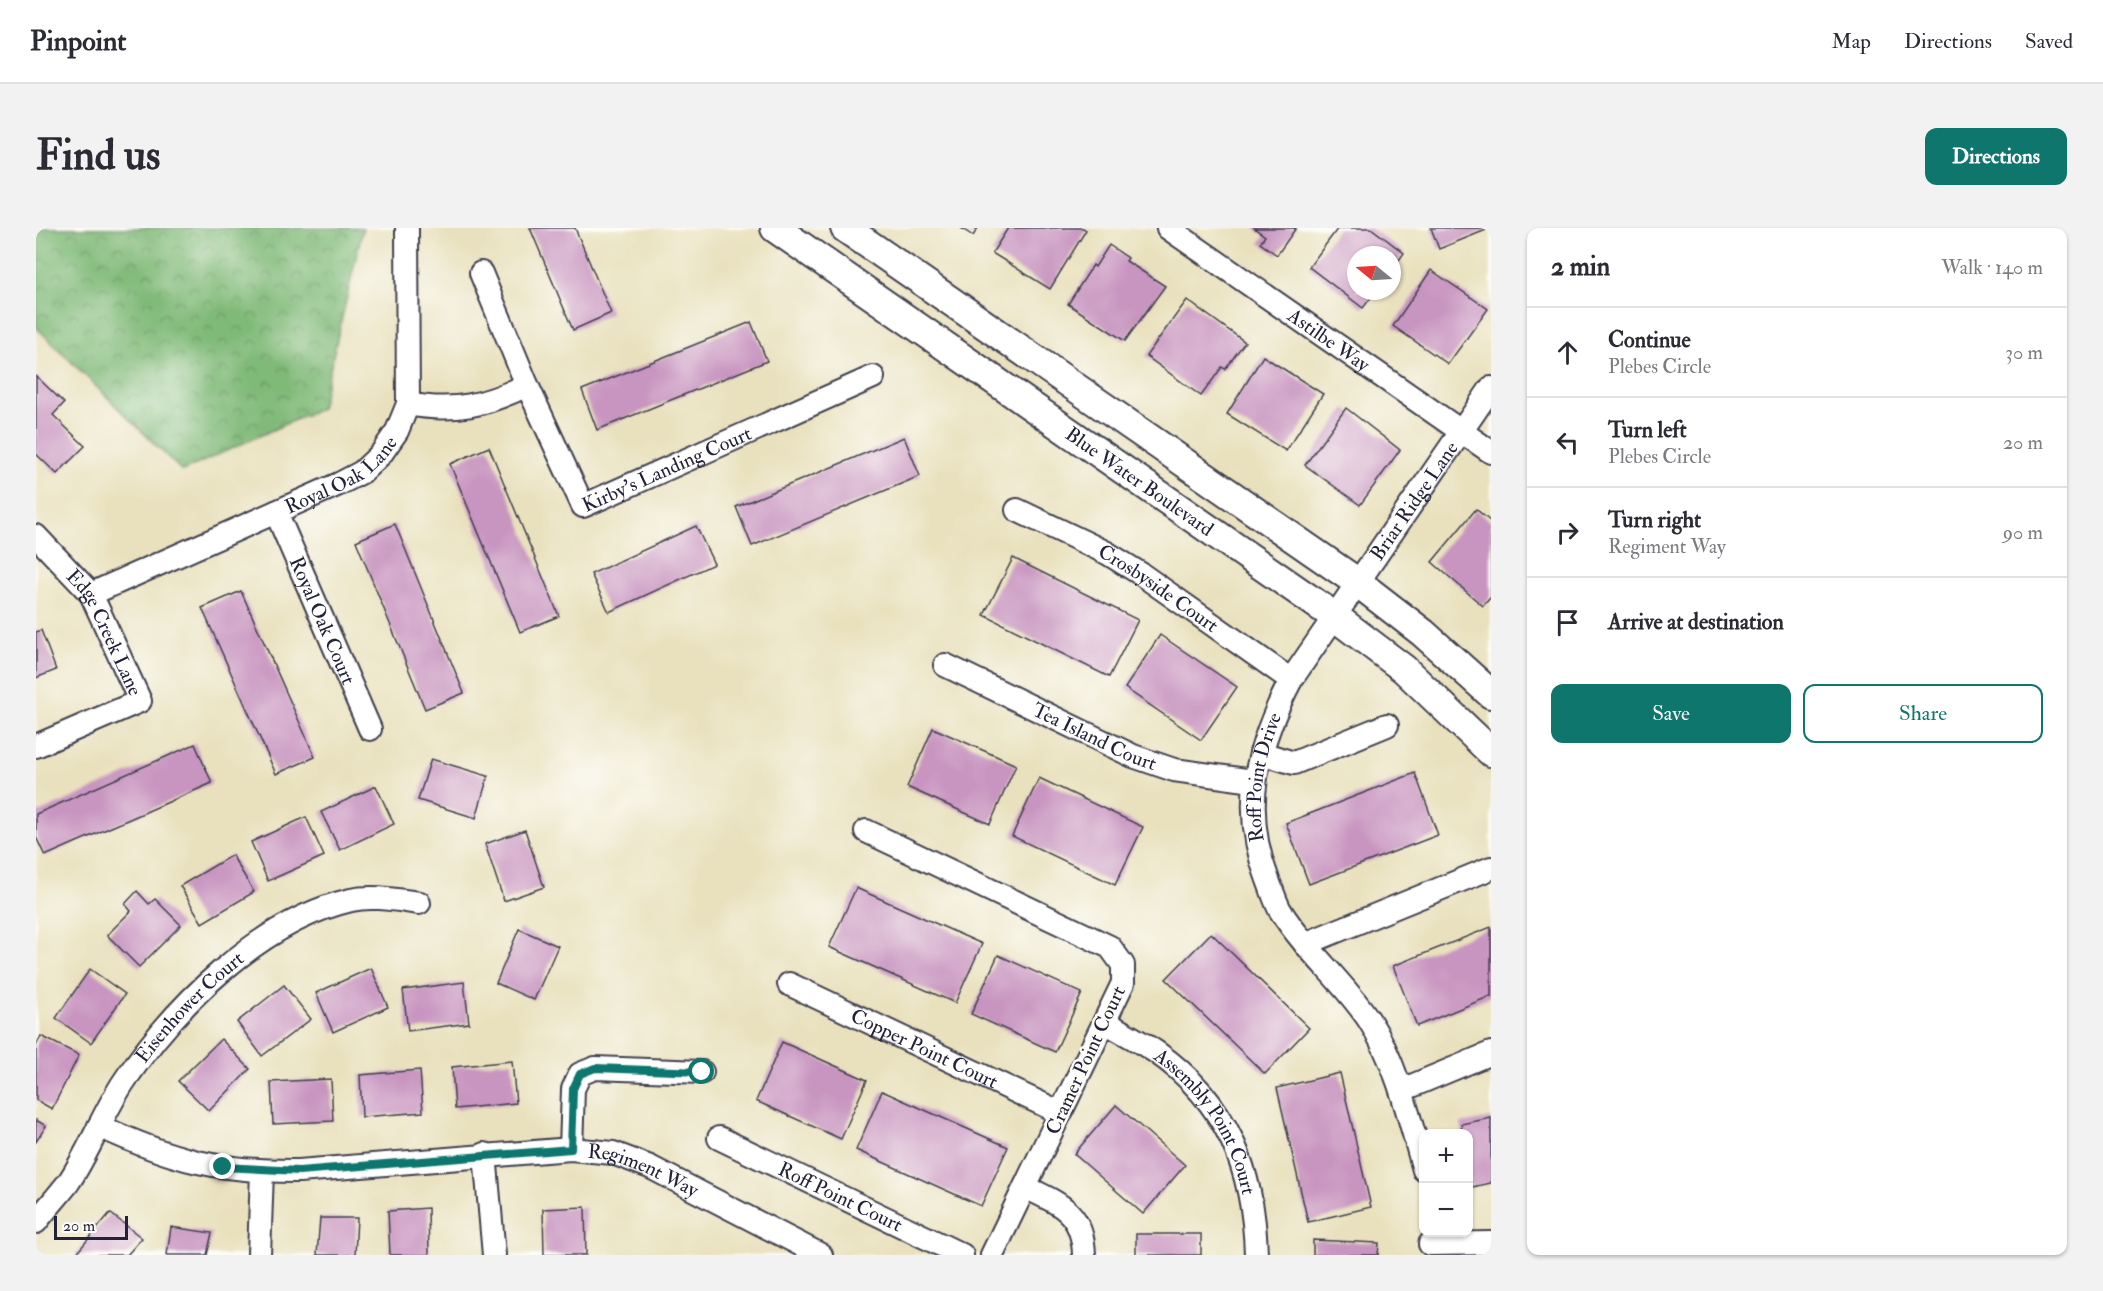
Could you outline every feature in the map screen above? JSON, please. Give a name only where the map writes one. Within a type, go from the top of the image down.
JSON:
[{"type":"street","name":"Royal Oak Lane","points":[[91,594],[362,472],[381,454],[397,431],[408,404],[407,228]]},
{"type":"street","name":"Blue Water Boulevard","points":[[775,228],[1334,616],[1404,669],[1491,752]]},
{"type":"street","name":"Blue Water Boulevard","points":[[844,228],[1357,582],[1423,633],[1491,694]]},
{"type":"street","name":"Astilbe Way","points":[[1168,228],[1491,452]]},
{"type":"street","name":"Kirby's Landing Court","points":[[481,273],[527,385],[583,506],[873,377]]},
{"type":"street","points":[[408,404],[436,409],[471,406],[504,396],[527,385]]},
{"type":"street","name":"Briar Ridge Lane","points":[[1357,582],[1491,388]]},
{"type":"street","name":"Crosbyside Court","points":[[1017,510],[1107,554],[1141,574],[1291,680]]},
{"type":"street","name":"Royal Oak Court","points":[[276,512],[370,729]]},
{"type":"street","name":"Edge Creek Lane","points":[[36,536],[91,594],[140,701],[36,746]]},
{"type":"street","name":"Roff Point Drive","points":[[1357,582],[1291,680],[1273,714],[1253,782],[1253,821],[1261,862],[1279,909],[1369,1021],[1402,1090],[1419,1152]]},
{"type":"street","name":"Tea Island Court","points":[[945,665],[1133,756],[1174,770],[1253,782]]},
{"type":"street","points":[[1260,753],[1294,764],[1387,725]]},
{"type":"street","name":"Cramer Point Court","points":[[866,831],[1110,947],[1123,965],[1123,983],[992,1255]]},
{"type":"street","points":[[1305,944],[1491,868]]},
{"type":"street","name":"Eisenhower Court","points":[[36,1222],[68,1182],[123,1081],[159,1034],[185,1004],[244,953],[283,928],[352,899],[385,898],[419,903]]},
{"type":"street","name":"Copper Point Court","points":[[789,984],[1061,1113]]},
{"type":"street","name":"Assembly Point Court","points":[[1105,1022],[1157,1053],[1193,1084],[1225,1125],[1242,1160],[1252,1198],[1256,1255]]},
{"type":"street","points":[[1402,1090],[1491,1053]]},
{"type":"street","points":[[571,1149],[573,1089],[580,1074],[595,1068],[702,1072]]},
{"type":"street","name":"Regiment Way","points":[[99,1126],[151,1150],[184,1160],[262,1171],[299,1171],[485,1154],[571,1149],[613,1153],[650,1167],[821,1255]]},
{"type":"street","name":"Roff Point Court","points":[[719,1138],[962,1255]]},
{"type":"street","points":[[485,1154],[494,1255]]},
{"type":"street","points":[[259,1255],[262,1171]]},
{"type":"street","points":[[1025,1187],[1061,1205],[1084,1232],[1084,1255]]},
{"type":"street","points":[[1430,1244],[1491,1243]]},
{"type":"green space","points":[[36,228],[363,228],[321,408],[182,471],[36,327]]},
{"type":"building","points":[[530,228],[575,228],[611,313],[573,330]]},
{"type":"building","points":[[961,228],[978,228],[973,236]]},
{"type":"building","points":[[1008,228],[1083,228],[1086,230],[1050,289],[992,253]]},
{"type":"building","points":[[1254,228],[1296,228],[1277,255],[1260,243],[1265,236]]},
{"type":"building","points":[[1338,228],[1371,228],[1395,246],[1347,246],[1347,296],[1309,267]]},
{"type":"building","points":[[1431,228],[1491,228],[1439,249]]},
{"type":"building","points":[[1109,245],[1128,258],[1126,261],[1165,286],[1125,341],[1068,304]]},
{"type":"building","points":[[1431,270],[1488,309],[1448,364],[1393,326]]},
{"type":"building","points":[[1187,300],[1245,342],[1225,369],[1222,367],[1201,396],[1146,356]]},
{"type":"building","points":[[1352,300],[1369,300],[1363,308]]},
{"type":"building","points":[[751,322],[767,361],[597,430],[582,390]]},
{"type":"building","points":[[1263,356],[1323,394],[1286,451],[1227,414]]},
{"type":"building","points":[[36,376],[64,403],[53,415],[85,446],[57,474],[36,454]]},
{"type":"building","points":[[1346,408],[1400,450],[1360,505],[1305,465]]},
{"type":"building","points":[[904,437],[920,476],[752,546],[736,507]]},
{"type":"building","points":[[489,447],[559,616],[520,632],[450,464]]},
{"type":"building","points":[[1476,509],[1491,522],[1491,597],[1483,606],[1432,562]]},
{"type":"building","points":[[395,524],[464,693],[425,709],[356,541]]},
{"type":"building","points":[[696,526],[714,564],[609,612],[591,574]]},
{"type":"building","points":[[1013,558],[1138,620],[1109,677],[984,615]]},
{"type":"building","points":[[241,591],[315,757],[276,774],[202,608]]},
{"type":"building","points":[[41,630],[56,670],[36,678],[36,632]]},
{"type":"building","points":[[1160,635],[1237,687],[1201,740],[1125,688]]},
{"type":"building","points":[[933,728],[1016,765],[990,824],[907,787]]},
{"type":"building","points":[[195,744],[212,783],[45,856],[36,837],[36,814]]},
{"type":"building","points":[[431,759],[488,776],[476,818],[418,800]]},
{"type":"building","points":[[1415,773],[1438,835],[1309,884],[1286,823]]},
{"type":"building","points":[[1039,778],[1143,827],[1115,885],[1012,836]]},
{"type":"building","points":[[376,786],[394,824],[340,850],[321,812]]},
{"type":"building","points":[[306,817],[324,856],[268,881],[251,842]]},
{"type":"building","points":[[525,830],[544,887],[504,901],[485,844]]},
{"type":"building","points":[[232,855],[254,892],[202,923],[180,886]]},
{"type":"building","points":[[856,888],[982,944],[955,1003],[829,947]]},
{"type":"building","points":[[137,891],[149,904],[155,899],[181,925],[139,967],[107,935],[131,911],[125,904]]},
{"type":"building","points":[[1491,927],[1491,996],[1417,1026],[1393,966]]},
{"type":"building","points":[[519,929],[558,946],[534,1000],[496,983]]},
{"type":"building","points":[[1211,933],[1309,1028],[1265,1074],[1166,979]]},
{"type":"building","points":[[998,955],[1082,993],[1055,1052],[971,1014]]},
{"type":"building","points":[[371,968],[388,1007],[333,1032],[316,993]]},
{"type":"building","points":[[90,969],[125,994],[91,1043],[56,1018]]},
{"type":"building","points":[[464,982],[469,1023],[408,1031],[403,990]]},
{"type":"building","points":[[284,985],[311,1019],[262,1056],[237,1022]]},
{"type":"building","points":[[41,1036],[79,1055],[52,1109],[36,1100],[36,1046]]},
{"type":"building","points":[[221,1039],[250,1069],[209,1111],[178,1081]]},
{"type":"building","points":[[782,1042],[867,1080],[841,1139],[756,1101]]},
{"type":"building","points":[[512,1061],[516,1103],[455,1109],[452,1067]]},
{"type":"building","points":[[420,1070],[423,1112],[362,1117],[360,1075]]},
{"type":"building","points":[[1340,1073],[1371,1207],[1308,1222],[1277,1088]]},
{"type":"building","points":[[331,1079],[333,1121],[273,1124],[271,1082]]},
{"type":"building","points":[[882,1091],[1008,1147],[981,1206],[856,1150]]},
{"type":"building","points":[[1116,1105],[1185,1165],[1143,1214],[1074,1154]]},
{"type":"building","points":[[1491,1118],[1491,1183],[1473,1187],[1473,1129],[1462,1129],[1461,1124]]},
{"type":"building","points":[[36,1120],[46,1126],[36,1142]]},
{"type":"building","points":[[585,1207],[586,1255],[544,1255],[543,1209]]},
{"type":"building","points":[[428,1208],[429,1255],[390,1255],[388,1211]]},
{"type":"building","points":[[110,1213],[142,1238],[127,1255],[75,1255]]},
{"type":"building","points":[[320,1218],[357,1218],[355,1255],[317,1255]]},
{"type":"building","points":[[171,1227],[212,1233],[207,1255],[167,1255]]},
{"type":"building","points":[[1136,1234],[1201,1234],[1201,1255],[1136,1255]]},
{"type":"building","points":[[1313,1240],[1379,1243],[1378,1255],[1313,1255]]},
{"type":"route","points":[[223,1167],[262,1171],[299,1171],[485,1154],[571,1149],[570,1117],[573,1089],[580,1074],[595,1068],[702,1072]]}]
